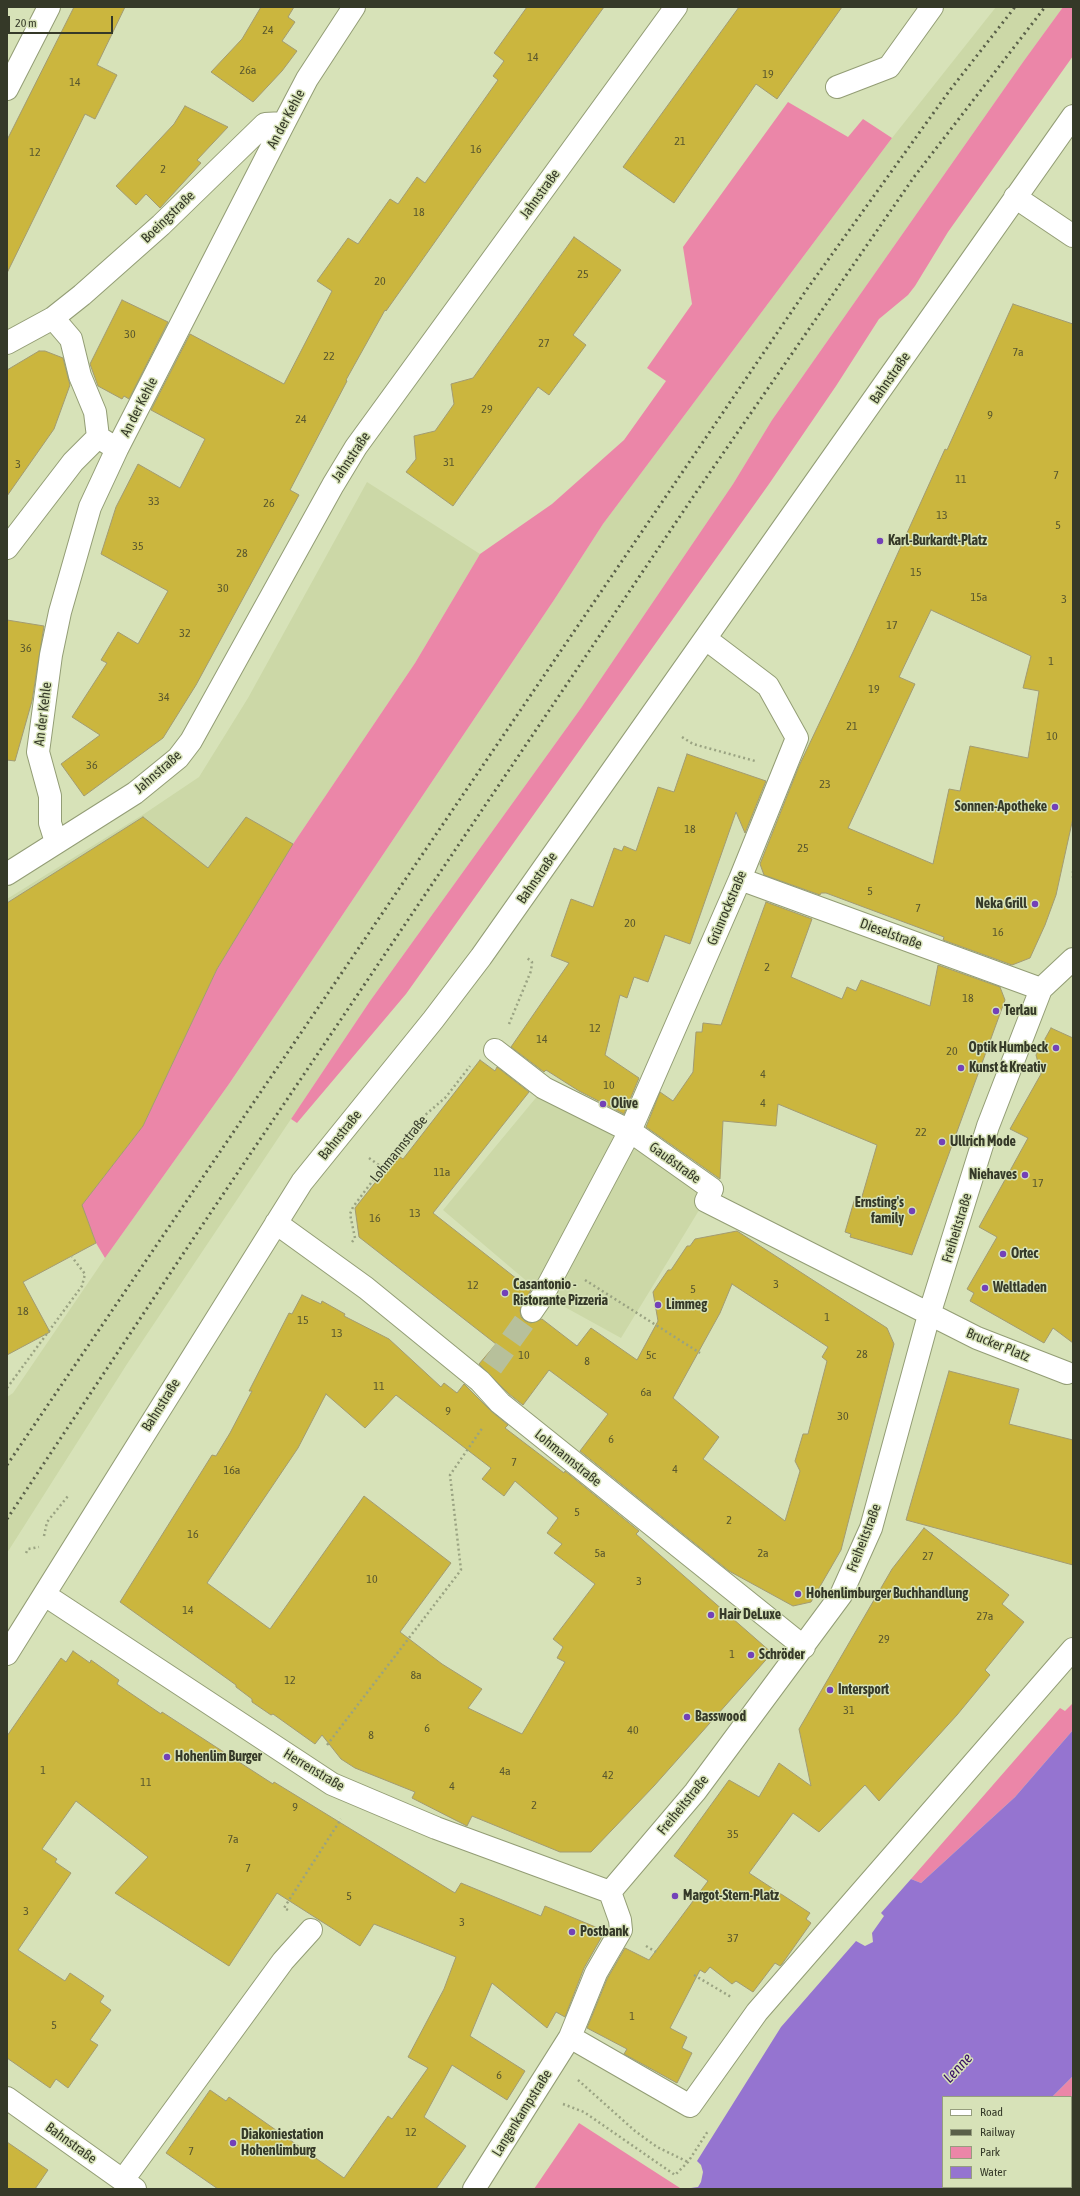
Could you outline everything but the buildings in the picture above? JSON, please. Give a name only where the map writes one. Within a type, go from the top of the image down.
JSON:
[{"type":"street","points":[[7,89],[48,7]]},
{"type":"street","name":"An der Kehle","points":[[56,842],[50,823],[50,796],[38,752],[51,655],[60,612],[90,507],[117,449],[307,79],[354,7]]},
{"type":"street","name":"Jahnstraße","points":[[7,874],[135,793],[178,758],[191,741],[333,485],[356,447],[676,7]]},
{"type":"street","points":[[837,87],[889,66],[932,7]]},
{"type":"street","name":"Bahnstraße","points":[[7,1654],[46,1595],[149,1424],[302,1182],[433,1020],[481,957],[1073,116]]},
{"type":"street","name":"Boeingstraße","points":[[7,343],[53,318],[82,295],[161,225],[265,124],[284,123]]},
{"type":"street","points":[[1015,197],[1073,236]]},
{"type":"street","points":[[53,318],[70,339],[80,376],[95,412],[98,438]]},
{"type":"street","points":[[98,438],[117,449]]},
{"type":"street","points":[[7,548],[73,462],[98,438]]},
{"type":"street","name":"Grünrockstraße","points":[[532,1311],[543,1295],[560,1264],[630,1131],[740,879],[797,738],[768,686],[706,639]]},
{"type":"street","name":"Dieselstraße","points":[[740,879],[1041,989]]},
{"type":"street","name":"Freiheitstraße","points":[[610,1892],[695,1792],[804,1647],[841,1595],[871,1528],[929,1316],[988,1126],[1041,989],[1073,959]]},
{"type":"street","name":"Gaußstraße","points":[[495,1050],[544,1088],[630,1131],[712,1189],[706,1201],[929,1316]]},
{"type":"street","name":"Lohmannstraße","points":[[276,1223],[486,1374],[500,1403],[804,1647]]},
{"type":"street","name":"Brucker Platz","points":[[929,1316],[977,1338],[1067,1373]]},
{"type":"street","name":"Herrenstraße","points":[[46,1595],[332,1784],[436,1828],[610,1892]]},
{"type":"street","points":[[610,1892],[620,1920],[621,1930],[596,1973],[570,2037],[690,2106],[757,2012],[1073,1649]]},
{"type":"street","points":[[129,2185],[283,1961],[311,1930]]},
{"type":"street","name":"Langenkampstraße","points":[[474,2189],[570,2037]]},
{"type":"street","name":"Bahnstraße","points":[[7,2098],[129,2185]]},
{"type":"path","points":[[682,737],[693,744],[785,769]]},
{"type":"path","points":[[1073,871],[1073,878]]},
{"type":"path","points":[[495,1050],[503,1038],[531,971],[532,962],[526,958]]},
{"type":"path","name":"Lohmannstraße","points":[[336,1266],[355,1238],[350,1214],[353,1207],[416,1122],[446,1096],[478,1056],[495,1050]]},
{"type":"path","points":[[369,1158],[383,1168]]},
{"type":"path","points":[[7,1388],[82,1286],[85,1274],[72,1257]]},
{"type":"path","points":[[560,1264],[700,1353]]},
{"type":"path","points":[[309,1769],[461,1570],[450,1476],[500,1403]]},
{"type":"path","points":[[26,1553],[28,1549],[42,1546]]},
{"type":"path","points":[[311,1930],[284,1908],[356,1794]]},
{"type":"path","points":[[694,1975],[757,2012]]},
{"type":"path","points":[[556,2060],[635,2131],[657,2147],[688,2162]]},
{"type":"shaded area","points":[[996,7],[1063,7],[772,420],[733,484],[581,708],[370,1001],[127,1364],[7,1553],[7,1397],[13,1393],[105,1258],[229,1084],[554,600],[603,524],[892,138]]},
{"type":"shaded area","points":[[367,482],[480,554],[415,663],[293,844],[217,969],[143,1126],[65,1227],[7,1181],[7,899],[144,814],[199,777],[248,698]]},
{"type":"shaded area","points":[[544,1088],[712,1189],[621,1338],[543,1295],[443,1210]]},
{"type":"green space","points":[[1063,7],[1073,7],[1073,56],[948,232],[915,286],[908,295],[879,319],[836,386],[769,484],[406,994],[297,1123],[291,1119],[370,1001],[581,708],[733,484],[772,420]]},
{"type":"green space","points":[[788,102],[848,137],[863,119],[892,138],[603,524],[554,600],[229,1084],[105,1258],[96,1243],[87,1219],[77,1211],[143,1126],[217,969],[293,844],[415,663],[480,554],[552,504],[624,440],[666,381],[647,368],[692,304],[683,247]]},
{"type":"green space","points":[[1073,1703],[1073,1730],[1015,1797],[921,1883],[911,1879],[1060,1708],[1065,1711]]},
{"type":"green space","points":[[1073,2076],[1072,2140],[1072,2096],[1053,2096]]},
{"type":"green space","points":[[579,2123],[680,2188],[534,2189]]},
{"type":"water","name":"Lenne","points":[[1073,1730],[1073,2076],[1053,2096],[942,2096],[942,2188],[964,2189],[684,2189],[698,2187],[701,2182],[703,2172],[701,2165],[697,2161],[781,2027],[856,1941],[865,1946],[873,1942],[872,1933],[884,1916],[881,1913],[911,1879],[921,1883],[1015,1797]]},
{"type":"tunnel","points":[[492,1367],[532,1311]]},
{"type":"railway","points":[[7,1465],[807,289],[950,90],[1015,7]]},
{"type":"railway","points":[[7,1519],[195,1236],[695,494],[914,177],[1045,7]]},
{"type":"place","name":"Karl-Burkardt-Platz","points":[[880,541]]},
{"type":"place","name":"Sonnen-Apotheke","points":[[1055,807]]},
{"type":"place","name":"Neka Grill","points":[[1035,904]]},
{"type":"place","name":"Terlau","points":[[996,1011]]},
{"type":"place","name":"Optik Humbeck","points":[[1056,1048]]},
{"type":"place","name":"Kunst & Kreativ","points":[[961,1068]]},
{"type":"place","name":"Olive","points":[[603,1104]]},
{"type":"place","name":"Ullrich Mode","points":[[942,1142]]},
{"type":"place","name":"Niehaves","points":[[1025,1175]]},
{"type":"place","name":"Ernsting's family","points":[[912,1211]]},
{"type":"place","name":"Ortec","points":[[1003,1254]]},
{"type":"place","name":"Weltladen","points":[[985,1288]]},
{"type":"place","name":"Casantonio - Ristorante Pizzeria","points":[[505,1293]]},
{"type":"place","name":"Limmeg","points":[[658,1305]]},
{"type":"place","name":"Hohenlimburger Buchhandlung","points":[[798,1594]]},
{"type":"place","name":"Hair DeLuxe","points":[[711,1615]]},
{"type":"place","name":"Schröder","points":[[751,1655]]},
{"type":"place","name":"Intersport","points":[[830,1690]]},
{"type":"place","name":"Basswood","points":[[687,1717]]},
{"type":"place","name":"Hohenlim Burger","points":[[167,1757]]},
{"type":"place","name":"Margot-Stern-Platz","points":[[675,1896]]},
{"type":"place","name":"Postbank","points":[[572,1932]]},
{"type":"place","name":"Diakoniestation Hohenlimburg","points":[[233,2143]]}]
